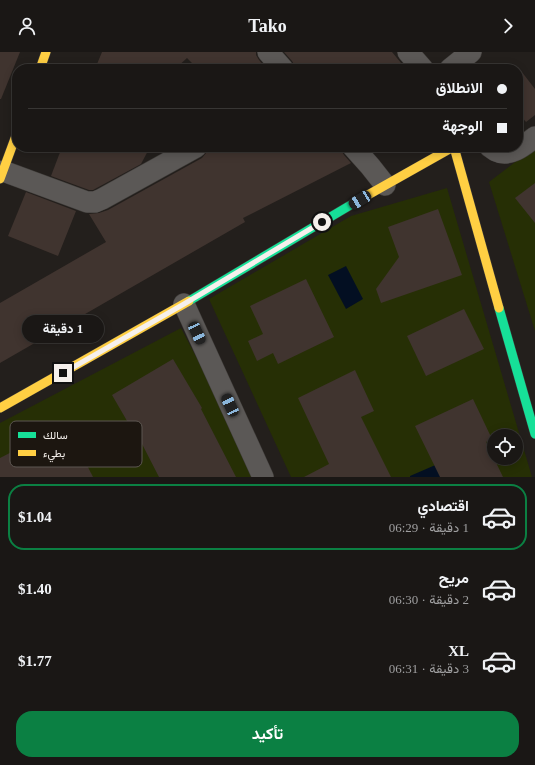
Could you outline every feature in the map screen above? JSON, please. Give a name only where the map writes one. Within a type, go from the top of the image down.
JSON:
[{"type":"street","points":[[42,64],[46,52]]},
{"type":"street","points":[[268,52],[279,64]]},
{"type":"street","points":[[408,52],[418,64]]},
{"type":"street","points":[[456,64],[471,52]]},
{"type":"street","points":[[523,147],[535,137]]},
{"type":"street","points":[[12,146],[1,175],[87,202],[95,202],[102,199],[187,152]]},
{"type":"street","points":[[357,152],[385,185]]},
{"type":"street","points":[[0,408],[184,304],[385,185],[444,152]]},
{"type":"street","points":[[454,152],[535,434]]},
{"type":"street","points":[[184,304],[263,477]]},
{"type":"green space","points":[[535,147],[535,331],[489,182]]},
{"type":"green space","points":[[447,188],[518,429],[487,429],[487,465],[523,465],[523,446],[532,477],[291,477],[209,299],[351,216]]},
{"type":"green space","points":[[181,328],[259,477],[0,477],[0,423]]},
{"type":"water","points":[[346,266],[363,299],[346,309],[328,275]]},
{"type":"water","points":[[447,460],[450,477],[410,477],[410,476]]},
{"type":"building","points":[[0,52],[20,52],[15,64],[12,64],[12,72],[0,99]]},
{"type":"building","points":[[102,52],[256,52],[256,55],[263,64],[193,64],[187,58],[180,64],[97,64]]},
{"type":"building","points":[[284,52],[392,52],[402,64],[294,64]]},
{"type":"building","points":[[523,73],[535,89],[535,115],[526,122],[523,119]]},
{"type":"building","points":[[60,152],[147,152],[141,164],[93,190],[89,190],[51,176]]},
{"type":"building","points":[[342,152],[351,163],[243,218],[245,222],[0,363],[0,303],[106,242],[89,214],[108,210],[202,158],[206,153]]},
{"type":"building","points":[[535,183],[535,223],[515,198]]},
{"type":"building","points":[[26,192],[76,211],[58,256],[8,236]]},
{"type":"building","points":[[438,209],[462,275],[381,303],[376,289],[399,257],[388,227]]},
{"type":"building","points":[[306,279],[334,337],[278,364],[273,353],[257,361],[248,341],[263,334],[250,306]]},
{"type":"building","points":[[464,309],[484,349],[426,376],[407,336]]},
{"type":"building","points":[[173,359],[202,408],[201,409],[236,477],[159,477],[142,444],[142,421],[127,421],[112,395]]},
{"type":"building","points":[[355,370],[374,411],[361,417],[391,477],[304,477],[329,464],[298,398]]},
{"type":"building","points":[[473,399],[487,429],[487,465],[497,465],[503,477],[440,477],[415,426]]},
{"type":"building","points":[[10,453],[10,467],[88,467],[93,477],[0,477],[0,458]]},
{"type":"traffic: fast","points":[[189,301],[359,200]]},
{"type":"traffic: fast","points":[[499,308],[535,434]]},
{"type":"traffic: slow","points":[[42,64],[46,52]]},
{"type":"traffic: slow","points":[[0,179],[12,147]]},
{"type":"traffic: slow","points":[[359,200],[444,152]]},
{"type":"traffic: slow","points":[[455,152],[499,308]]},
{"type":"traffic: slow","points":[[0,408],[189,301]]},
{"type":"route","points":[[63,373],[184,304],[322,222]]}]
